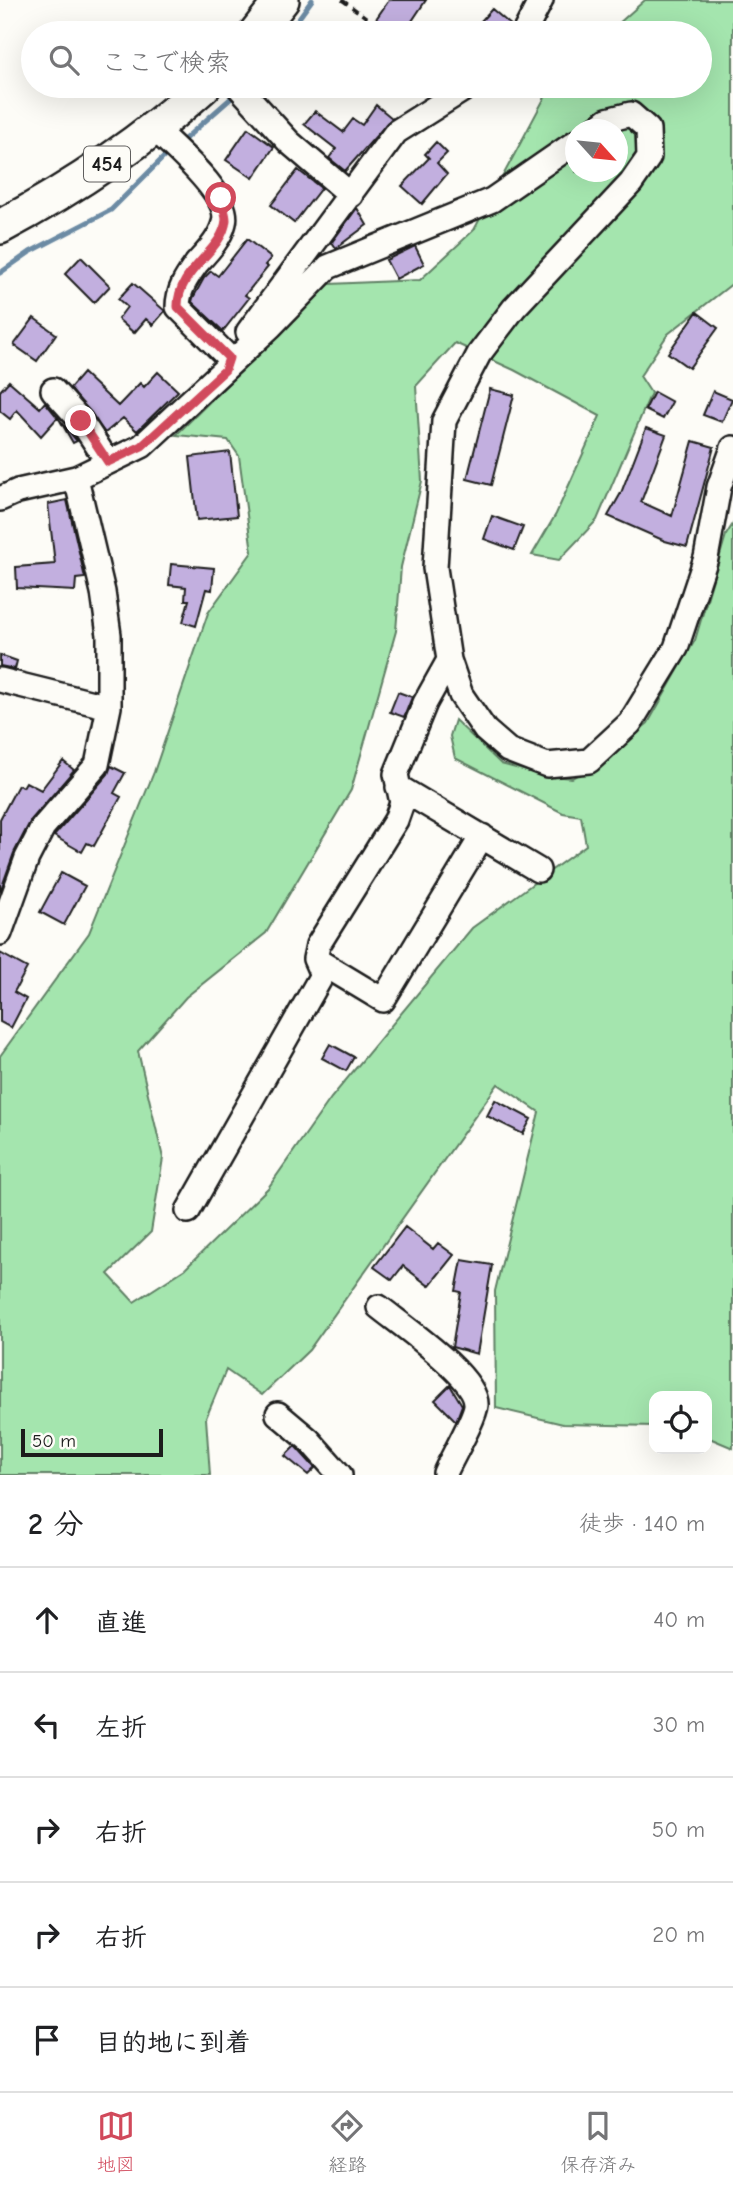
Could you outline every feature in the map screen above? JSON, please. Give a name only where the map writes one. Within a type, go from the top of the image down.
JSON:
[{"type":"highway","points":[[265,21],[282,0]]},
{"type":"highway","name":"454","points":[[0,227],[49,200],[156,130],[191,98]]},
{"type":"street","points":[[530,21],[541,0]]},
{"type":"street","points":[[249,98],[289,142],[351,195]]},
{"type":"street","points":[[227,364],[396,132],[450,98]]},
{"type":"street","points":[[611,119],[631,114],[648,129],[649,158],[631,183],[514,308],[479,354],[444,421],[435,568],[449,660],[461,695],[485,730],[508,750],[547,765],[589,761],[630,723],[676,648],[706,558],[719,487],[733,448]]},
{"type":"street","points":[[156,130],[221,198],[226,220],[218,238],[189,274],[178,294],[178,307],[227,364]]},
{"type":"street","points":[[0,499],[18,491],[76,478],[142,446],[328,267],[492,200],[565,150]]},
{"type":"street","points":[[53,390],[81,421],[108,462]]},
{"type":"street","points":[[0,933],[6,903],[43,827],[97,765],[109,707],[107,624],[76,478]]},
{"type":"street","points":[[188,1211],[322,975],[315,959],[318,944],[397,820],[402,803],[396,774],[425,703],[449,660]]},
{"type":"street","points":[[0,680],[109,707]]},
{"type":"street","points":[[398,787],[538,870]]},
{"type":"street","points":[[315,959],[383,1000],[482,836]]},
{"type":"street","points":[[379,1307],[461,1374],[474,1391],[477,1406],[445,1475]]},
{"type":"street","points":[[278,1414],[309,1440],[340,1475]]},
{"type":"path","points":[[342,0],[371,21]]},
{"type":"green space","points":[[645,0],[733,0],[733,283],[668,334],[640,376],[651,393],[597,520],[559,560],[532,555],[556,514],[600,416],[514,370],[455,343],[416,386],[422,481],[401,567],[396,631],[351,790],[266,933],[186,997],[138,1051],[163,1158],[151,1232],[108,1274],[134,1302],[185,1269],[268,1188],[331,1098],[472,928],[586,845],[581,816],[563,813],[455,758],[450,736],[455,720],[501,764],[542,775],[572,778],[602,761],[648,723],[695,640],[726,535],[733,524],[733,1448],[712,1439],[712,1391],[649,1391],[649,1426],[563,1424],[496,1408],[495,1291],[539,1112],[498,1084],[309,1350],[262,1395],[226,1370],[206,1418],[210,1475],[0,1475],[0,1056],[89,933],[154,772],[208,613],[252,552],[239,456],[228,440],[176,435],[329,284],[420,280],[474,230],[544,98],[712,98],[712,21],[621,21]]},
{"type":"building","points":[[389,0],[426,0],[412,21],[376,19]]},
{"type":"building","points":[[492,9],[506,21],[481,21]]},
{"type":"building","points":[[376,105],[392,118],[345,171],[329,158],[336,149],[304,124],[315,111],[343,132],[353,119],[362,125]]},
{"type":"building","points":[[248,128],[274,147],[253,178],[226,160]]},
{"type":"building","points":[[436,142],[447,153],[437,163],[447,174],[422,204],[402,186],[429,158],[425,154]]},
{"type":"building","points":[[298,170],[321,188],[294,223],[271,205]]},
{"type":"building","points":[[357,208],[367,225],[336,248],[332,242]]},
{"type":"building","points":[[247,239],[271,258],[265,265],[268,267],[245,295],[249,298],[223,331],[192,302],[193,298],[204,278],[211,271],[218,276]]},
{"type":"building","points":[[415,246],[424,264],[396,279],[386,260]]},
{"type":"building","points":[[81,257],[110,286],[94,303],[65,274]]},
{"type":"building","points":[[133,283],[165,311],[153,325],[146,319],[134,333],[118,319],[127,307],[118,299]]},
{"type":"building","points":[[697,312],[718,328],[689,368],[668,353]]},
{"type":"building","points":[[34,318],[56,334],[37,361],[14,345]]},
{"type":"building","points":[[158,372],[178,391],[137,431],[123,418],[105,433],[70,388],[83,373],[118,406],[140,383],[144,387]]},
{"type":"building","points":[[9,381],[40,408],[45,402],[58,417],[41,436],[17,410],[10,419],[0,411],[0,391]]},
{"type":"building","points":[[490,389],[514,395],[491,485],[467,479]]},
{"type":"building","points":[[713,391],[732,399],[722,422],[703,415]]},
{"type":"building","points":[[654,392],[672,402],[663,419],[645,410]]},
{"type":"building","points":[[60,420],[77,441],[73,443]]},
{"type":"building","points":[[646,428],[666,435],[641,502],[672,516],[693,441],[714,447],[687,547],[665,541],[608,516],[621,493]]},
{"type":"building","points":[[230,452],[237,516],[197,520],[190,457]]},
{"type":"building","points":[[67,500],[85,578],[76,579],[75,591],[17,588],[16,567],[55,564],[48,504]]},
{"type":"building","points":[[492,516],[523,527],[514,550],[484,539]]},
{"type":"building","points":[[171,564],[214,568],[212,590],[206,589],[196,626],[183,622],[189,600],[185,600],[186,587],[169,585]]},
{"type":"building","points":[[0,655],[17,661],[15,669],[0,666]]},
{"type":"building","points":[[398,692],[412,697],[404,717],[390,712]]},
{"type":"building","points":[[63,761],[74,770],[31,820],[14,853],[0,892],[0,819],[18,785],[23,787],[26,782],[41,790]]},
{"type":"building","points":[[111,766],[125,773],[114,793],[121,797],[94,846],[87,843],[82,852],[54,836],[108,774]]},
{"type":"building","points":[[61,873],[85,886],[64,925],[40,912]]},
{"type":"building","points":[[0,953],[27,968],[14,992],[26,999],[11,1028],[0,1022]]},
{"type":"building","points":[[330,1044],[354,1057],[346,1071],[322,1058]]},
{"type":"building","points":[[495,1100],[531,1119],[523,1134],[487,1116]]},
{"type":"building","points":[[405,1227],[433,1249],[438,1243],[454,1255],[429,1286],[403,1266],[392,1280],[374,1267]]},
{"type":"building","points":[[462,1260],[492,1265],[477,1354],[452,1347],[461,1292],[456,1291]]},
{"type":"building","points":[[450,1385],[462,1405],[456,1421],[435,1400]]},
{"type":"building","points":[[295,1446],[315,1468],[308,1475],[285,1456]]},
{"type":"waterway","points":[[297,21],[312,0]]},
{"type":"waterway","points":[[179,144],[231,98]]},
{"type":"waterway","points":[[0,273],[30,252],[111,210],[171,150]]},
{"type":"route","points":[[81,421],[108,462],[142,446],[225,370],[229,358],[178,307],[178,294],[189,274],[218,238],[226,220],[221,198]]}]
